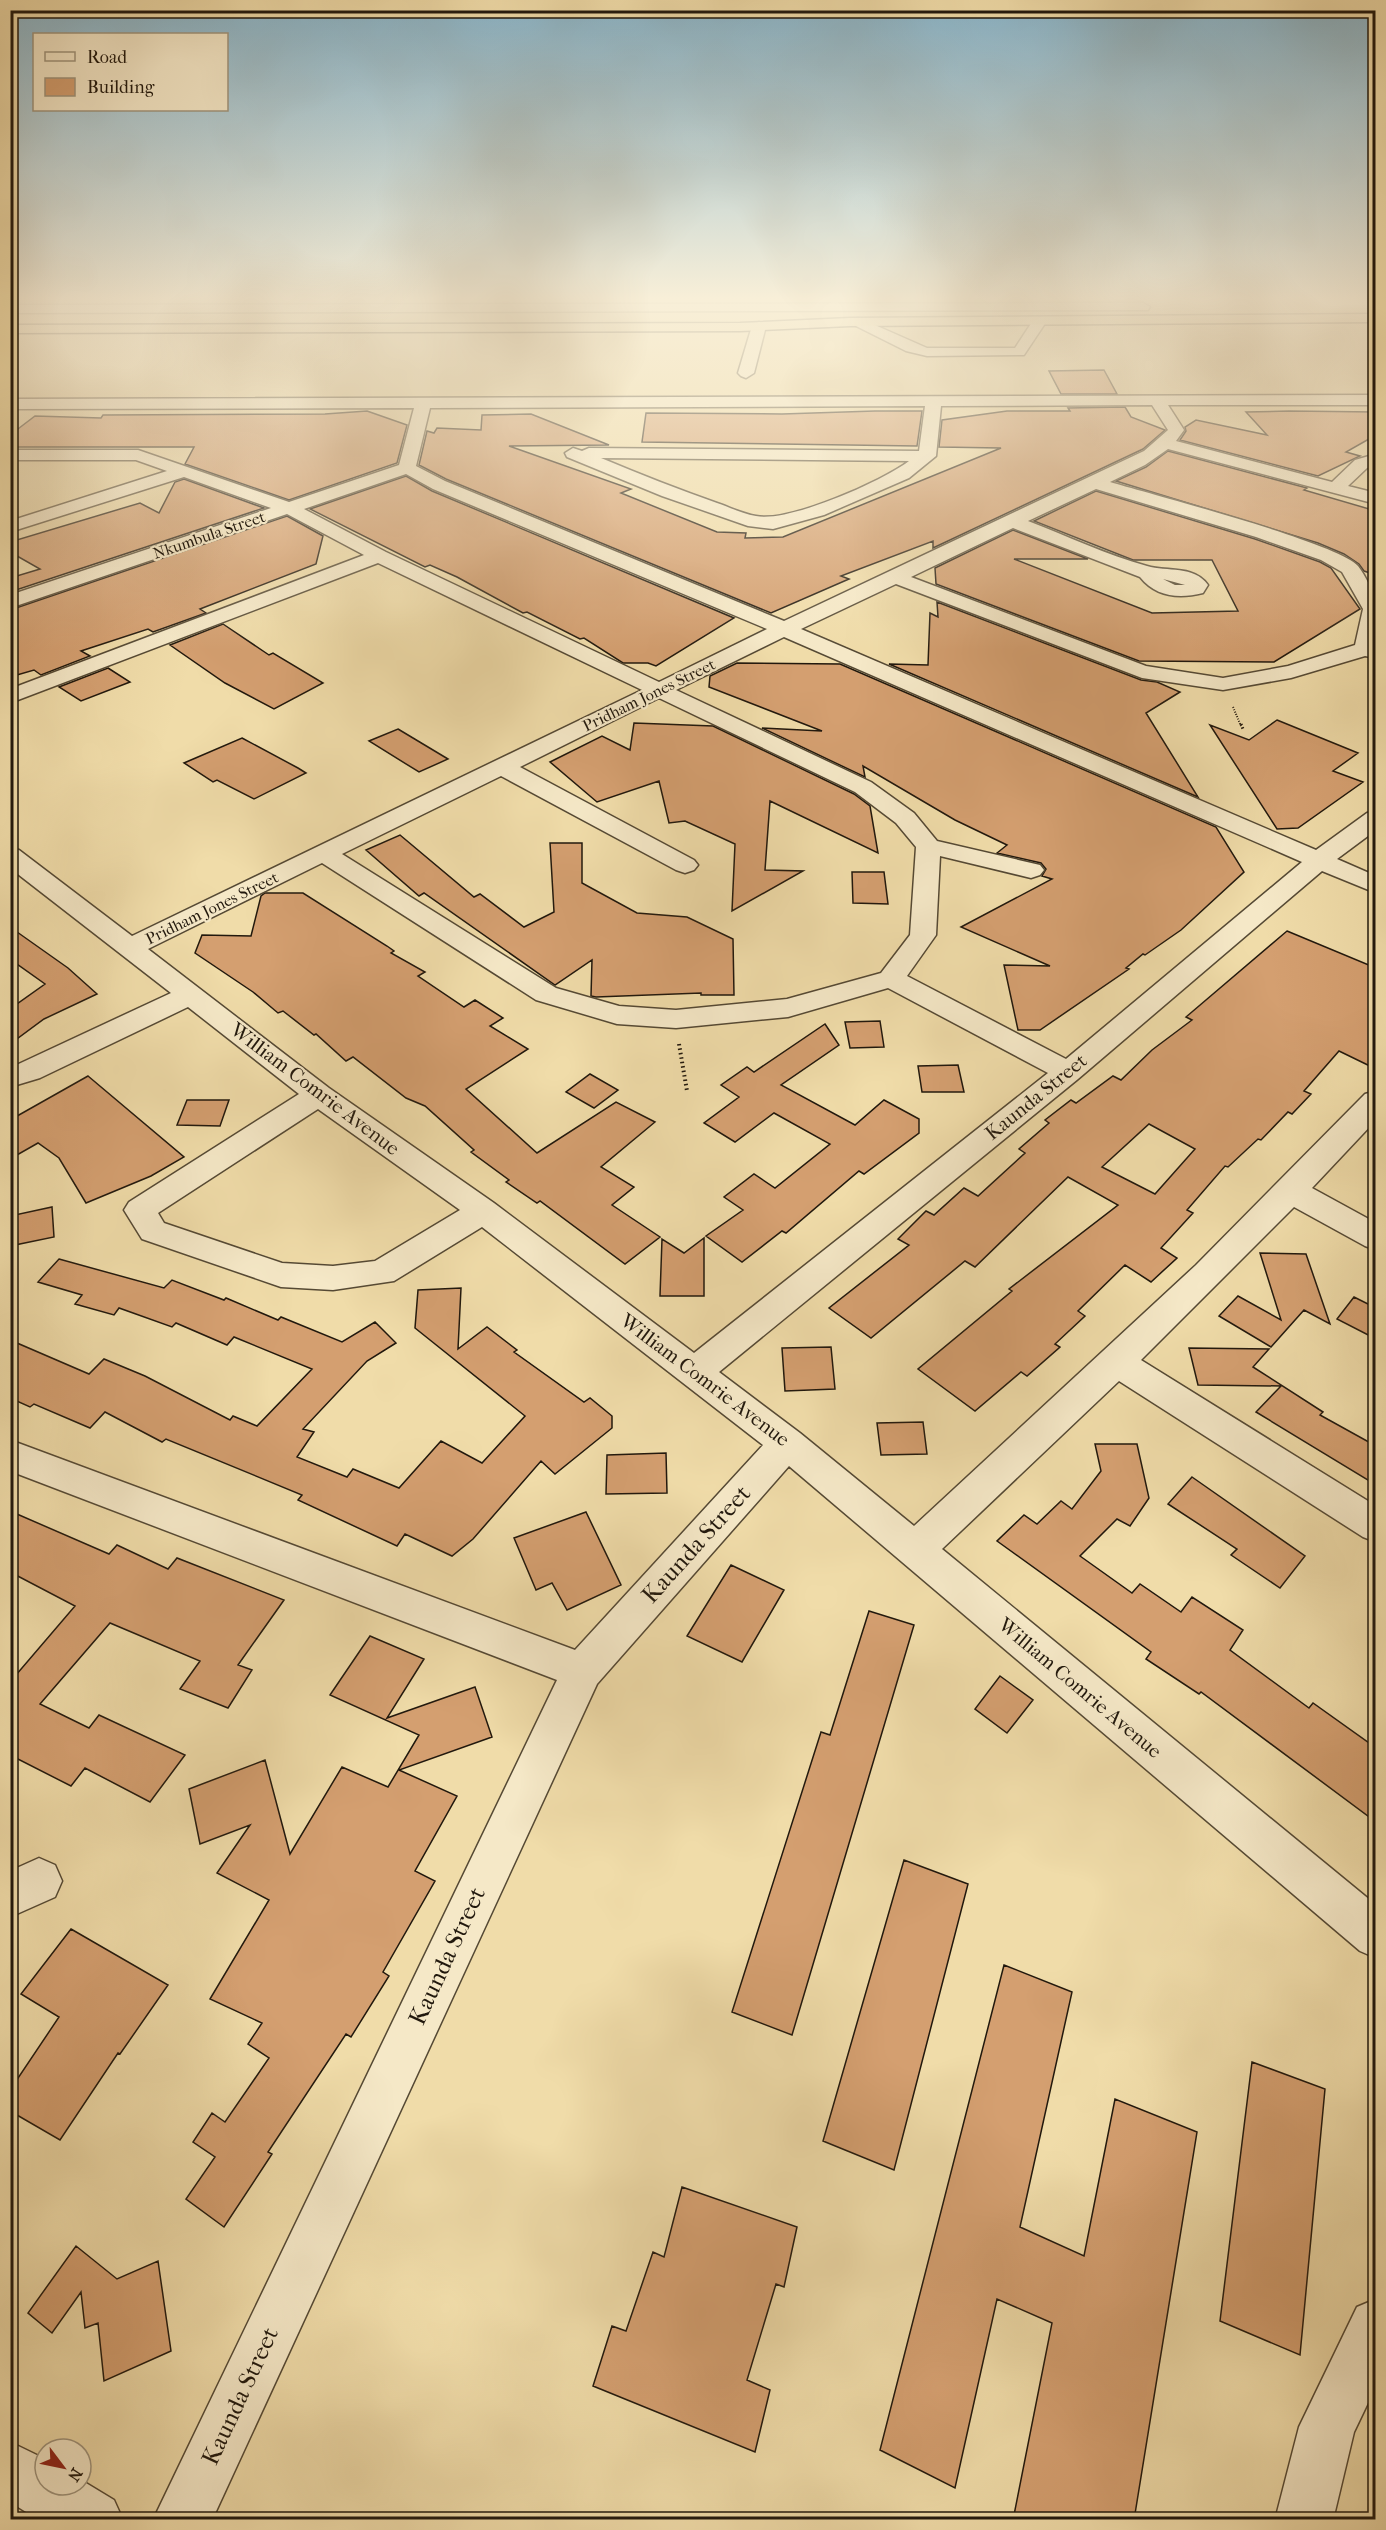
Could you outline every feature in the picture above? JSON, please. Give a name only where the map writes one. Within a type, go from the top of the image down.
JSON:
[{"type":"street","points":[[420,414],[407,468],[439,485],[784,628],[1376,885]]},
{"type":"street","points":[[573,453],[579,414]]},
{"type":"street","points":[[573,453],[678,496],[754,522],[773,523],[797,519],[903,474],[927,456],[932,414]]},
{"type":"street","points":[[1166,414],[1176,430],[1167,444],[1376,498]]},
{"type":"street","name":"Pridham Jones Street","points":[[131,947],[501,765],[660,691],[784,628],[1095,483],[1167,444]]},
{"type":"street","points":[[573,453],[927,456]]},
{"type":"street","points":[[10,455],[138,455],[290,508],[379,556],[863,787],[905,818],[928,846],[1031,870]]},
{"type":"street","points":[[1337,487],[1361,464],[1376,459]]},
{"type":"street","name":"Nkumbula Street","points":[[10,602],[407,468]]},
{"type":"street","points":[[10,527],[185,471]]},
{"type":"street","points":[[895,577],[1142,672],[1153,674],[1223,684],[1291,672],[1370,650],[1373,609],[1349,568],[1328,556],[1263,533],[1095,483]]},
{"type":"street","points":[[1010,521],[1147,573]]},
{"type":"street","points":[[10,697],[379,556]]},
{"type":"street","points":[[501,765],[685,865]]},
{"type":"street","name":"Kaunda Street","points":[[694,1372],[1068,1072],[1319,860],[1376,818]]},
{"type":"street","points":[[323,853],[546,994],[617,1015],[676,1019],[788,1008],[891,979],[923,935],[928,846]]},
{"type":"street","name":"William Comrie Avenue","points":[[10,855],[319,1095],[483,1211],[787,1443],[1376,1935]]},
{"type":"street","points":[[891,979],[1068,1072]]},
{"type":"street","points":[[10,1077],[30,1071],[190,995]]},
{"type":"street","points":[[319,1095],[140,1210],[153,1231],[281,1275],[333,1278],[382,1272],[483,1211]]},
{"type":"street","points":[[915,1550],[1117,1362],[1293,1192],[1376,1101]]},
{"type":"street","points":[[1293,1192],[1376,1238]]},
{"type":"street","points":[[1117,1362],[1376,1526]]},
{"type":"street","name":"Kaunda Street","points":[[182,2520],[582,1671],[787,1443]]},
{"type":"street","points":[[10,1455],[582,1671]]},
{"type":"street","points":[[1304,2520],[1327,2427],[1376,2326]]},
{"type":"street","points":[[10,2470],[94,2520]]},
{"type":"path","points":[[676,1019],[687,1091]]},
{"type":"building","points":[[376,414],[407,425],[397,463],[289,500],[185,464],[194,447],[10,447],[10,435],[35,416],[101,418],[103,415]]},
{"type":"building","points":[[531,414],[609,445],[509,446],[631,489],[621,493],[717,532],[746,533],[745,538],[783,537],[1001,448],[939,447],[942,420],[985,414],[1129,414],[1131,417],[1165,430],[1143,449],[933,548],[933,541],[841,576],[849,579],[771,613],[446,479],[419,465],[427,431],[434,433],[437,428],[481,430],[482,415]]},
{"type":"building","points":[[646,414],[922,414],[917,446],[642,442]]},
{"type":"building","points":[[1248,414],[1376,414],[1376,435],[1346,452],[1360,456],[1318,476],[1180,440],[1186,431],[1185,427],[1196,420],[1267,435]]},
{"type":"building","points":[[1168,451],[1307,488],[1304,490],[1376,511],[1376,575],[1364,571],[1359,564],[1344,554],[1318,543],[1116,481],[1146,467]]},
{"type":"building","points":[[406,476],[432,491],[734,618],[656,666],[648,663],[623,663],[584,638],[580,639],[527,612],[523,613],[457,577],[430,565],[425,567],[310,509]]},
{"type":"building","points":[[184,479],[264,508],[10,592],[10,578],[40,569],[10,552],[10,542],[140,503],[159,513],[175,482]]},
{"type":"building","points":[[1096,491],[1255,539],[1320,562],[1331,568],[1360,609],[1274,662],[1139,661],[936,584],[935,568],[1013,530],[1088,559],[1014,559],[1152,613],[1238,611],[1212,560],[1133,560],[1034,521]]},
{"type":"building","points":[[287,516],[323,536],[316,564],[200,609],[206,613],[153,632],[148,629],[81,651],[90,656],[41,675],[34,670],[10,677],[10,610]]},
{"type":"building","points":[[937,602],[1141,680],[1157,682],[1180,692],[1146,713],[1198,797],[889,664],[928,665],[930,613],[938,617]]},
{"type":"building","points":[[223,624],[269,655],[273,653],[323,683],[274,709],[225,683],[170,645]]},
{"type":"building","points":[[737,663],[840,664],[1216,827],[1244,872],[1181,930],[1145,955],[1143,954],[1126,968],[1129,969],[1040,1030],[1018,1030],[1004,965],[1050,966],[961,927],[1052,879],[1042,876],[1046,869],[1041,863],[997,853],[1007,845],[955,820],[863,766],[865,777],[762,728],[822,731],[709,687],[710,676]]},
{"type":"building","points":[[108,668],[130,682],[81,701],[59,687]]},
{"type":"building","points":[[1277,720],[1358,753],[1333,771],[1363,782],[1298,828],[1277,829],[1210,725],[1249,740]]},
{"type":"building","points":[[634,723],[713,726],[854,794],[870,806],[878,853],[770,801],[765,870],[803,871],[732,911],[735,844],[685,821],[669,823],[659,781],[597,802],[550,762],[602,736],[630,750]]},
{"type":"building","points":[[398,729],[448,759],[419,772],[369,741]]},
{"type":"building","points":[[242,738],[306,773],[254,799],[217,780],[213,782],[184,763]]},
{"type":"building","points":[[400,835],[474,897],[480,894],[524,927],[554,912],[550,843],[582,843],[582,883],[637,913],[687,917],[733,939],[734,995],[701,995],[701,993],[591,996],[592,960],[555,985],[424,893],[419,896],[366,850]]},
{"type":"building","points":[[852,872],[884,872],[888,904],[853,903]]},
{"type":"building","points":[[265,893],[303,893],[394,951],[391,953],[425,972],[418,976],[464,1007],[475,1000],[503,1018],[490,1026],[528,1049],[466,1089],[537,1153],[616,1102],[655,1122],[601,1167],[634,1187],[612,1205],[660,1237],[625,1264],[540,1201],[537,1203],[506,1182],[509,1180],[471,1152],[474,1150],[425,1106],[406,1098],[353,1057],[346,1061],[316,1034],[314,1035],[283,1011],[278,1013],[253,992],[195,953],[202,935],[251,936],[261,896]]},
{"type":"building","points":[[10,927],[68,968],[97,994],[44,1019],[10,1044],[10,1009],[45,984],[10,959]]},
{"type":"building","points":[[1287,931],[1376,968],[1376,1069],[1339,1051],[1304,1091],[1311,1094],[1292,1114],[1288,1112],[1261,1140],[1258,1139],[1228,1167],[1225,1166],[1187,1210],[1193,1213],[1161,1248],[1177,1258],[1151,1282],[1125,1265],[1078,1311],[1085,1316],[1055,1344],[1060,1347],[1027,1376],[1021,1372],[975,1411],[918,1369],[1012,1291],[1009,1289],[1118,1205],[1068,1177],[975,1267],[965,1261],[871,1338],[829,1308],[909,1245],[898,1239],[926,1211],[934,1215],[964,1188],[978,1196],[1025,1153],[1019,1149],[1049,1123],[1045,1120],[1071,1100],[1076,1103],[1113,1076],[1121,1080],[1152,1050],[1192,1020],[1186,1017]],"holes":[[[1149,1124],[1195,1149],[1155,1194],[1102,1167]]]},
{"type":"building","points":[[880,1021],[884,1047],[850,1048],[845,1022]]},
{"type":"building","points":[[825,1024],[839,1045],[781,1085],[855,1125],[884,1100],[919,1119],[919,1133],[864,1174],[859,1171],[786,1233],[782,1231],[742,1262],[706,1236],[743,1210],[724,1197],[754,1174],[775,1188],[830,1144],[774,1113],[735,1142],[704,1123],[739,1097],[721,1085],[747,1067],[754,1072]]},
{"type":"building","points":[[958,1065],[964,1092],[922,1092],[918,1066]]},
{"type":"building","points":[[590,1074],[618,1090],[594,1108],[566,1092]]},
{"type":"building","points":[[88,1076],[184,1157],[151,1176],[86,1203],[59,1158],[38,1143],[10,1159],[10,1120]]},
{"type":"building","points":[[187,1100],[229,1100],[220,1126],[177,1125]]},
{"type":"building","points":[[52,1207],[54,1237],[10,1246],[10,1216]]},
{"type":"building","points":[[704,1238],[704,1296],[660,1296],[662,1239],[684,1253]]},
{"type":"building","points":[[1260,1253],[1306,1254],[1330,1324],[1304,1310],[1271,1347],[1219,1316],[1238,1296],[1281,1320]]},
{"type":"building","points":[[59,1259],[164,1288],[172,1280],[224,1300],[226,1298],[278,1320],[281,1317],[342,1342],[375,1322],[396,1343],[367,1361],[303,1429],[314,1432],[297,1457],[347,1477],[353,1469],[399,1488],[441,1441],[482,1463],[525,1416],[415,1328],[418,1290],[461,1288],[458,1349],[487,1327],[517,1350],[514,1352],[584,1402],[590,1398],[612,1416],[612,1428],[555,1474],[541,1461],[473,1539],[452,1556],[405,1534],[397,1546],[298,1500],[302,1495],[166,1439],[162,1442],[105,1412],[90,1428],[34,1404],[30,1407],[10,1398],[10,1340],[89,1374],[104,1359],[145,1376],[230,1420],[233,1416],[257,1426],[312,1369],[234,1337],[227,1345],[176,1323],[172,1327],[119,1308],[114,1315],[75,1304],[82,1295],[38,1282]]},
{"type":"building","points":[[1354,1297],[1376,1308],[1376,1339],[1337,1319]]},
{"type":"building","points":[[831,1347],[835,1389],[785,1391],[782,1348]]},
{"type":"building","points":[[1189,1348],[1269,1349],[1253,1367],[1323,1412],[1320,1415],[1376,1446],[1376,1485],[1256,1412],[1281,1386],[1198,1385]]},
{"type":"building","points":[[923,1422],[927,1454],[881,1455],[877,1423]]},
{"type":"building","points":[[1095,1444],[1137,1444],[1149,1498],[1130,1526],[1117,1519],[1080,1556],[1132,1593],[1140,1584],[1181,1612],[1192,1597],[1243,1630],[1230,1650],[1309,1708],[1313,1703],[1376,1748],[1376,1822],[1201,1692],[1199,1694],[1146,1659],[1151,1652],[997,1541],[1024,1515],[1037,1524],[1061,1501],[1072,1509],[1101,1471]]},
{"type":"building","points":[[666,1453],[667,1493],[606,1494],[607,1455]]},
{"type":"building","points":[[1192,1477],[1305,1556],[1280,1588],[1231,1555],[1237,1549],[1168,1504]]},
{"type":"building","points":[[10,1511],[109,1554],[117,1545],[168,1569],[177,1558],[284,1600],[238,1665],[252,1670],[228,1708],[180,1689],[200,1661],[110,1623],[40,1704],[89,1728],[99,1715],[185,1755],[150,1802],[85,1768],[71,1786],[10,1755],[10,1682],[75,1606],[10,1572]]},
{"type":"building","points":[[586,1512],[621,1585],[567,1610],[552,1583],[536,1590],[514,1538]]},
{"type":"building","points":[[731,1565],[784,1590],[742,1662],[687,1636]]},
{"type":"building","points":[[869,1611],[914,1625],[792,2035],[732,2012],[821,1732],[830,1735]]},
{"type":"building","points":[[370,1636],[424,1659],[387,1718],[475,1687],[492,1737],[399,1770],[457,1796],[415,1871],[435,1881],[383,1972],[389,1976],[351,2037],[346,2034],[268,2152],[272,2154],[224,2227],[186,2199],[215,2157],[193,2142],[212,2113],[225,2122],[269,2058],[248,2044],[262,2023],[210,1999],[269,1900],[217,1873],[250,1825],[200,1844],[189,1789],[265,1760],[290,1854],[342,1767],[388,1787],[419,1735],[330,1695]]},
{"type":"building","points":[[1000,1676],[1033,1700],[1007,1733],[975,1709]]},
{"type":"building","points":[[904,1860],[968,1884],[894,2170],[823,2141]]},
{"type":"building","points":[[71,1929],[168,1985],[120,2054],[118,2053],[60,2140],[10,2111],[10,2090],[59,2017],[21,1994]]},
{"type":"building","points":[[1004,1965],[1072,1992],[1020,2227],[1084,2256],[1115,2099],[1197,2132],[1134,2520],[1013,2520],[1052,2323],[997,2299],[955,2488],[880,2450]]},
{"type":"building","points":[[1252,2062],[1325,2089],[1300,2355],[1220,2321]]},
{"type":"building","points":[[682,2187],[797,2227],[784,2287],[776,2284],[747,2380],[770,2390],[755,2452],[593,2386],[612,2326],[626,2331],[653,2252],[664,2257]]},
{"type":"building","points":[[76,2246],[117,2279],[158,2261],[171,2351],[104,2381],[98,2323],[85,2328],[81,2292],[52,2333],[28,2313]]}]
